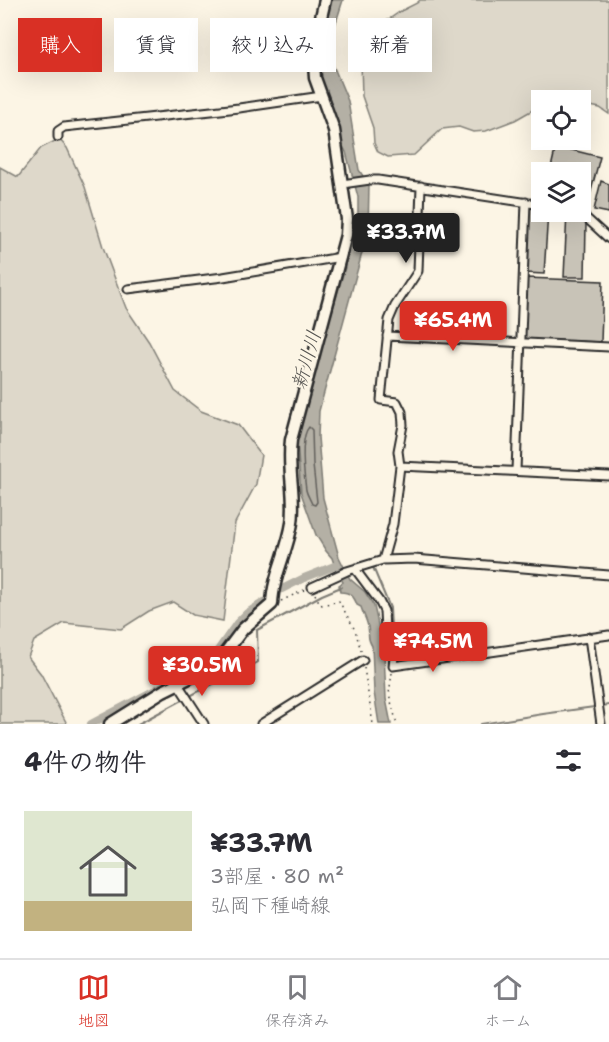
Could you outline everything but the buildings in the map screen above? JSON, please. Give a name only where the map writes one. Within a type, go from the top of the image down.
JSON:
[{"type":"main road","points":[[110,724],[158,694],[209,668],[220,659],[243,629],[272,604],[274,588],[292,522],[293,504],[289,468],[291,440],[346,236],[345,183],[334,130],[315,78],[315,43],[324,0]]},
{"type":"street","points":[[58,137],[58,131],[63,127],[239,108],[322,96]]},
{"type":"street","points":[[345,183],[370,180],[531,203]]},
{"type":"street","points":[[383,560],[393,524],[400,466],[398,451],[403,425],[402,412],[397,402],[381,400],[387,336],[389,320],[395,306],[418,271],[421,186]]},
{"type":"street","points":[[516,471],[526,202]]},
{"type":"street","points":[[591,222],[609,239]]},
{"type":"street","points":[[128,289],[223,277],[341,257]]},
{"type":"street","points":[[387,336],[609,347]]},
{"type":"street","points":[[400,466],[609,476]]},
{"type":"street","points":[[312,586],[334,576],[383,560],[414,559],[609,575]]},
{"type":"street","points":[[351,570],[380,601],[384,611],[385,630],[394,656],[393,666],[609,635]]},
{"type":"street","points":[[589,637],[601,724]]},
{"type":"street","points":[[261,724],[363,660]]},
{"type":"street","points":[[178,684],[204,724]]},
{"type":"path","points":[[272,604],[312,586]]},
{"type":"path","points":[[318,600],[322,605],[339,601],[355,630],[363,660],[373,724]]},
{"type":"path","points":[[393,666],[389,694],[397,724]]},
{"type":"shaded area","points":[[420,0],[609,0],[609,114],[600,108],[591,106],[591,90],[531,90],[531,111],[515,120],[486,131],[473,132],[459,127],[442,129],[414,155],[388,157],[378,152],[362,96],[361,72],[432,72],[432,18],[391,18]]},
{"type":"shaded area","points":[[59,139],[67,148],[85,187],[103,247],[126,308],[149,342],[175,391],[201,411],[238,425],[261,455],[256,484],[235,523],[223,621],[193,615],[173,602],[149,611],[121,629],[64,623],[34,641],[28,657],[41,674],[67,724],[0,724],[0,167],[18,177],[41,148]]},
{"type":"water","points":[[330,0],[343,0],[336,22],[336,18],[325,18]]},
{"type":"water","points":[[319,72],[336,72],[348,101],[359,170],[369,185],[368,231],[319,411],[318,437],[323,498],[339,557],[350,579],[365,592],[374,606],[384,652],[386,699],[391,724],[379,724],[374,692],[372,646],[366,619],[361,607],[357,605],[353,597],[340,592],[339,585],[343,582],[332,558],[316,535],[301,493],[297,441],[312,380],[358,223],[358,197],[346,152],[341,143],[336,117]]},
{"type":"waterway","points":[[344,568],[370,560],[390,608],[391,628],[401,651],[398,661]]},
{"type":"waterway","points":[[282,589],[337,565]]},
{"type":"waterway","points":[[138,724],[258,662],[257,630],[341,587]]},
{"type":"waterway","points":[[91,724],[204,664],[216,653],[237,623],[264,602]]},
{"type":"waterway","points":[[481,724],[609,705]]},
{"type":"water label","name":"新川川","points":[[306,360]]}]
